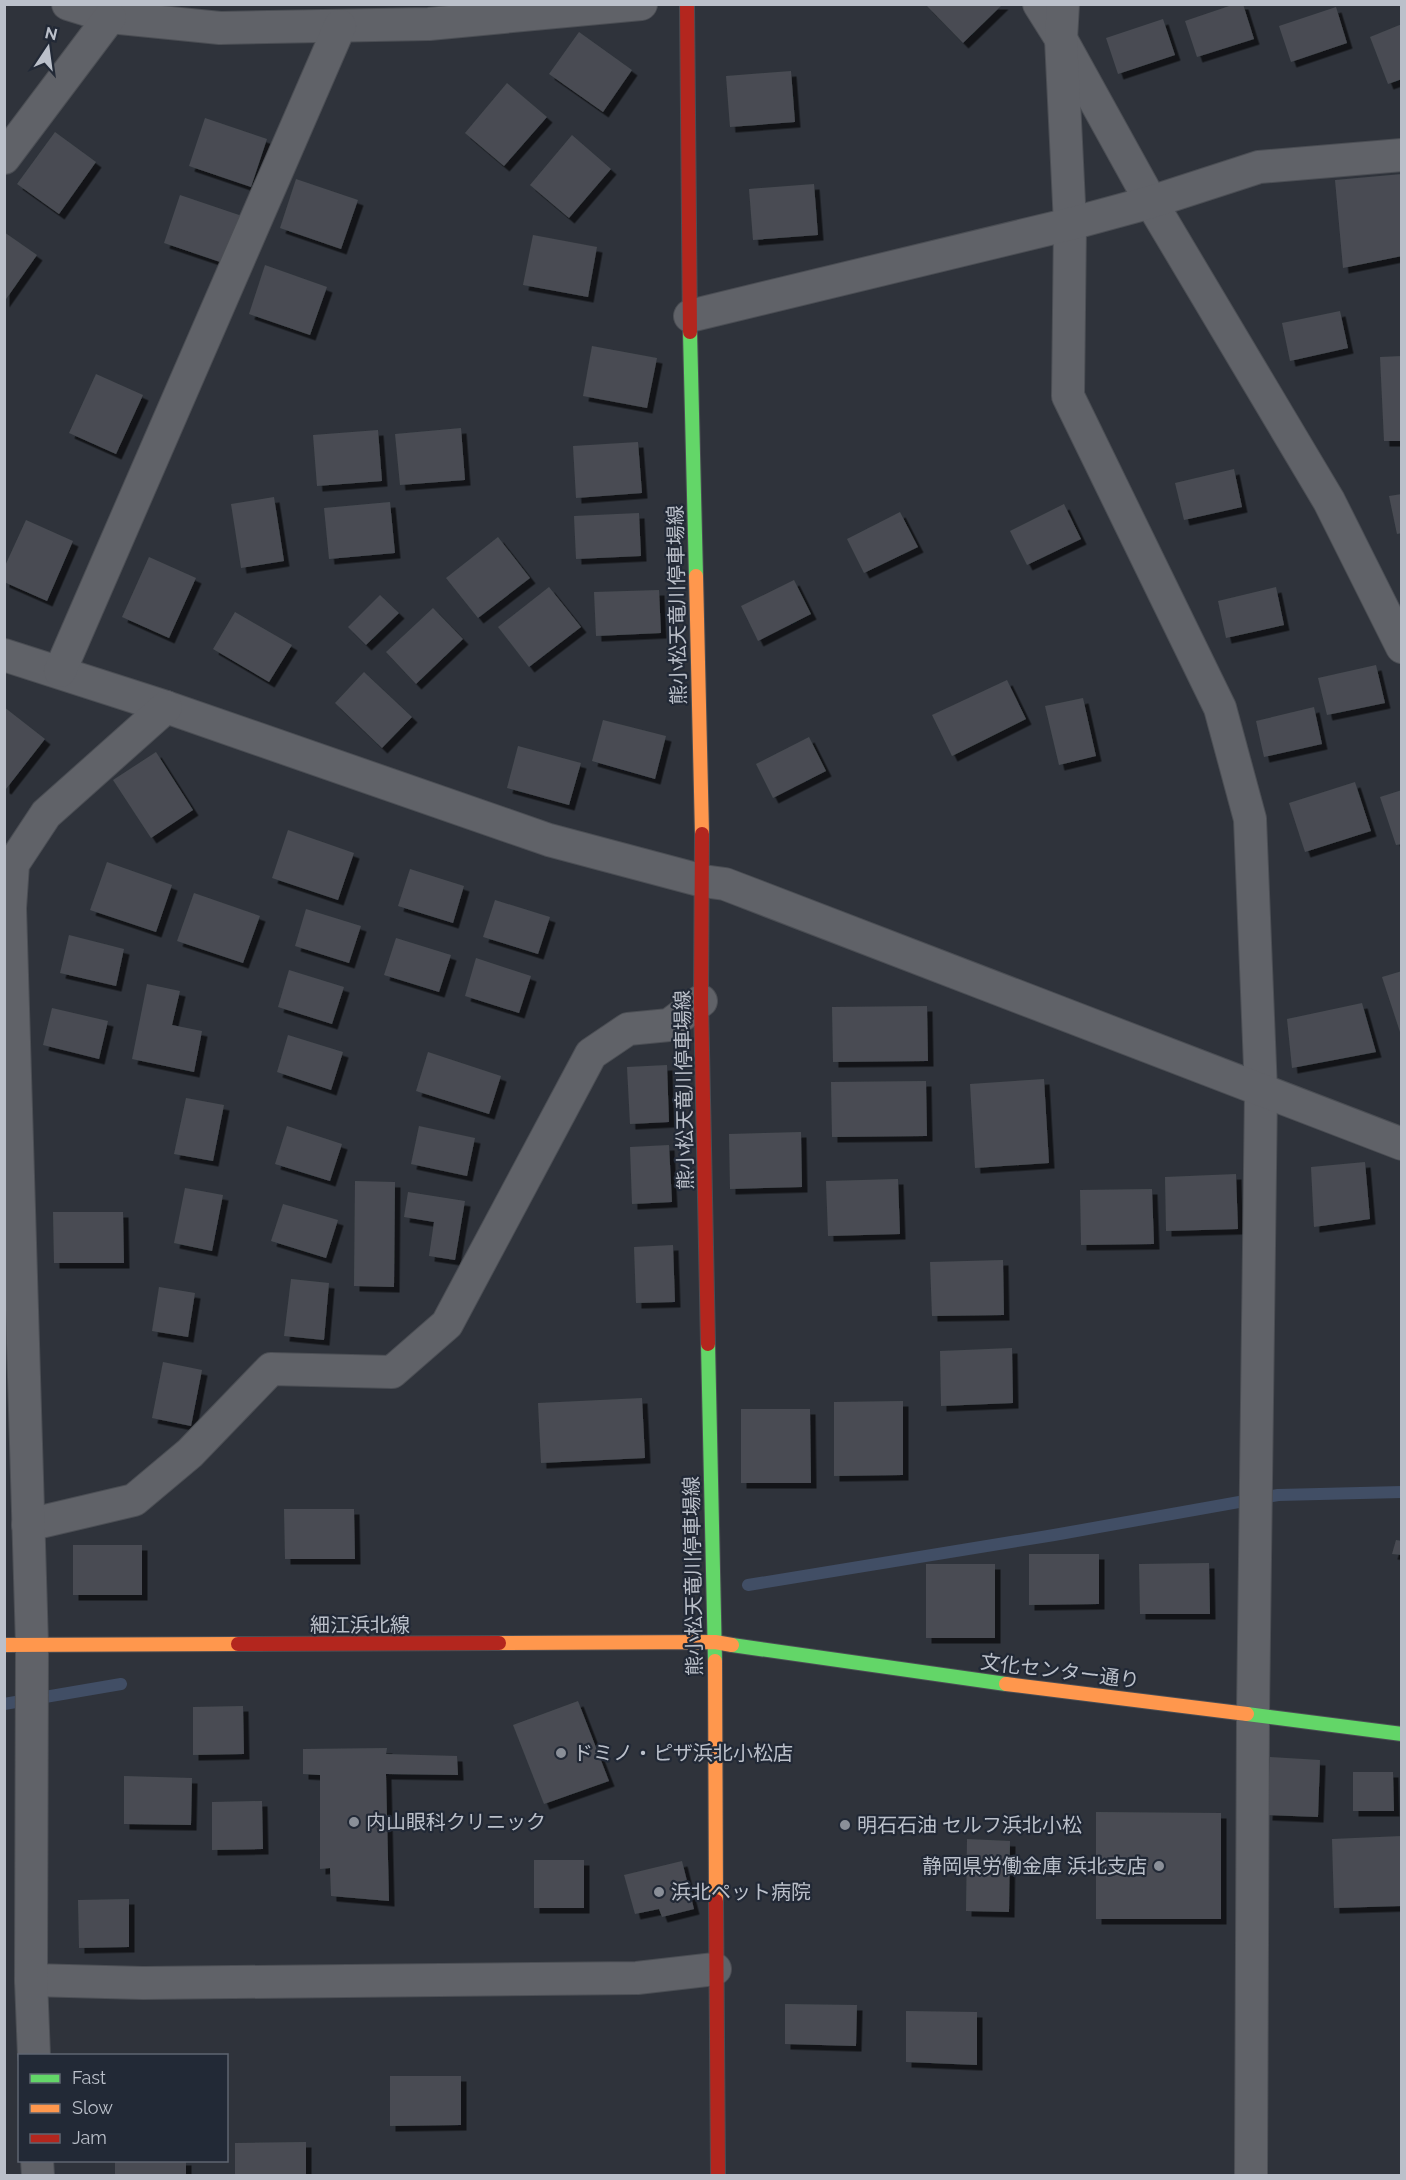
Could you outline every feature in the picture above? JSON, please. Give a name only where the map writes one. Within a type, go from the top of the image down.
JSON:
[{"type":"main road","name":"熊小松天竜川停車場線","points":[[687,4],[690,316],[703,881],[701,1001],[715,1642],[717,2175]]},
{"type":"main road","name":"細江浜北線","points":[[18,1645],[715,1642]]},
{"type":"main road","name":"文化センター通り","points":[[715,1642],[965,1679],[1401,1734]]},
{"type":"street","points":[[68,4],[110,16],[220,28],[429,24],[641,4]]},
{"type":"street","points":[[1039,4],[1061,39],[1151,202],[1329,501],[1401,647]]},
{"type":"street","points":[[1063,4],[1061,39],[1070,224],[1068,396],[1220,708],[1250,819],[1261,1090],[1253,1715],[1251,2175]]},
{"type":"street","points":[[4,158],[110,16]]},
{"type":"street","points":[[60,671],[340,26]]},
{"type":"street","points":[[690,316],[1070,224],[1151,202],[1259,167],[1401,155]]},
{"type":"street","points":[[4,655],[60,671],[549,840],[703,881],[725,884],[1401,1144]]},
{"type":"street","points":[[34,2054],[31,1980],[18,1828],[31,1714],[30,1678],[18,1645],[28,1525],[10,908],[12,864],[46,814],[166,707]]},
{"type":"street","points":[[28,1525],[134,1500],[190,1453],[271,1370],[392,1372],[447,1324],[591,1054],[628,1029],[669,1025],[701,1001]]},
{"type":"street","points":[[31,1980],[155,1983],[637,1978],[715,1969]]},
{"type":"building","points":[[929,4],[1003,4],[963,43],[927,6]]},
{"type":"building","points":[[1235,4],[1243,4],[1254,39],[1197,57],[1185,21]]},
{"type":"building","points":[[1336,7],[1347,43],[1291,62],[1279,26]]},
{"type":"building","points":[[1163,19],[1175,55],[1118,74],[1106,38]]},
{"type":"building","points":[[1402,24],[1402,79],[1388,84],[1370,37]]},
{"type":"building","points":[[579,32],[632,70],[603,112],[549,74]]},
{"type":"building","points":[[791,71],[795,122],[730,127],[726,76]]},
{"type":"building","points":[[507,83],[547,117],[504,166],[465,133]]},
{"type":"building","points":[[205,118],[267,139],[251,187],[189,166]]},
{"type":"building","points":[[55,132],[96,162],[59,214],[17,184]]},
{"type":"building","points":[[572,135],[611,169],[569,218],[530,185]]},
{"type":"building","points":[[1402,174],[1402,256],[1343,268],[1335,180]]},
{"type":"building","points":[[296,179],[358,200],[341,249],[280,228]]},
{"type":"building","points":[[814,184],[818,235],[753,240],[749,189]]},
{"type":"building","points":[[180,195],[242,216],[226,264],[164,243]]},
{"type":"building","points":[[4,232],[37,255],[4,302]]},
{"type":"building","points":[[533,235],[597,247],[588,297],[523,285]]},
{"type":"building","points":[[265,265],[327,287],[310,335],[249,314]]},
{"type":"building","points":[[1340,311],[1348,348],[1290,361],[1282,323]]},
{"type":"building","points":[[592,346],[657,358],[647,408],[583,396]]},
{"type":"building","points":[[1402,356],[1402,441],[1384,441],[1380,357]]},
{"type":"building","points":[[96,374],[143,395],[116,454],[69,433]]},
{"type":"building","points":[[461,428],[465,480],[400,485],[395,434]]},
{"type":"building","points":[[378,430],[382,481],[317,486],[313,435]]},
{"type":"building","points":[[638,442],[642,493],[576,498],[573,446]]},
{"type":"building","points":[[1234,469],[1242,507],[1184,520],[1175,483]]},
{"type":"building","points":[[1402,494],[1402,533],[1397,534],[1389,496]]},
{"type":"building","points":[[274,497],[284,561],[241,568],[231,504]]},
{"type":"building","points":[[390,502],[395,553],[329,559],[324,508]]},
{"type":"building","points":[[1064,504],[1081,539],[1027,565],[1010,531]]},
{"type":"building","points":[[900,512],[918,547],[864,573],[847,539]]},
{"type":"building","points":[[639,513],[641,556],[576,559],[574,516]]},
{"type":"building","points":[[26,520],[73,541],[47,601],[4,582],[4,568]]},
{"type":"building","points":[[498,537],[530,578],[478,618],[446,578]]},
{"type":"building","points":[[149,557],[196,578],[169,638],[122,617]]},
{"type":"building","points":[[794,580],[811,614],[758,641],[741,606]]},
{"type":"building","points":[[549,587],[581,627],[529,667],[498,627]]},
{"type":"building","points":[[1276,587],[1284,625],[1226,638],[1218,601]]},
{"type":"building","points":[[659,590],[661,633],[596,636],[594,592]]},
{"type":"building","points":[[380,595],[399,613],[366,645],[348,627]]},
{"type":"building","points":[[433,608],[463,639],[416,684],[386,652]]},
{"type":"building","points":[[235,612],[292,645],[269,682],[213,649]]},
{"type":"building","points":[[1376,665],[1385,703],[1327,715],[1318,678]]},
{"type":"building","points":[[364,672],[412,717],[382,748],[335,703]]},
{"type":"building","points":[[1007,680],[1026,719],[952,756],[932,715]]},
{"type":"building","points":[[1083,698],[1096,756],[1059,765],[1045,706]]},
{"type":"building","points":[[4,707],[45,739],[6,789],[4,788]]},
{"type":"building","points":[[1314,707],[1322,744],[1264,757],[1256,721]]},
{"type":"building","points":[[603,720],[666,736],[655,779],[592,761]]},
{"type":"building","points":[[809,737],[826,771],[773,798],[756,764]]},
{"type":"building","points":[[518,746],[581,763],[569,805],[507,788]]},
{"type":"building","points":[[156,752],[193,810],[151,838],[113,780]]},
{"type":"building","points":[[1355,782],[1371,831],[1305,852],[1289,803]]},
{"type":"building","points":[[1402,790],[1402,844],[1396,845],[1380,797]]},
{"type":"building","points":[[288,830],[354,853],[338,900],[272,878]]},
{"type":"building","points":[[107,862],[172,885],[156,932],[90,910]]},
{"type":"building","points":[[410,869],[464,886],[453,923],[398,906]]},
{"type":"building","points":[[194,893],[260,916],[243,963],[177,941]]},
{"type":"building","points":[[495,900],[550,917],[538,954],[483,937]]},
{"type":"building","points":[[306,909],[361,926],[349,963],[295,946]]},
{"type":"building","points":[[69,935],[124,949],[116,986],[60,973]]},
{"type":"building","points":[[396,938],[451,955],[439,992],[384,975]]},
{"type":"building","points":[[476,958],[531,976],[519,1013],[465,996]]},
{"type":"building","points":[[289,970],[344,987],[332,1024],[278,1007]]},
{"type":"building","points":[[1402,971],[1402,1034],[1401,1035],[1382,977]]},
{"type":"building","points":[[147,984],[180,991],[172,1025],[202,1031],[194,1072],[132,1059]]},
{"type":"building","points":[[1362,1003],[1376,1052],[1292,1068],[1287,1019]]},
{"type":"building","points":[[927,1006],[928,1061],[833,1062],[832,1007]]},
{"type":"building","points":[[52,1008],[108,1021],[99,1059],[43,1045]]},
{"type":"building","points":[[288,1035],[343,1052],[331,1090],[277,1072]]},
{"type":"building","points":[[428,1052],[501,1076],[489,1114],[416,1091]]},
{"type":"building","points":[[667,1065],[669,1122],[630,1124],[627,1067]]},
{"type":"building","points":[[1044,1079],[1049,1163],[975,1168],[970,1084]]},
{"type":"building","points":[[926,1081],[927,1136],[832,1137],[831,1082]]},
{"type":"building","points":[[186,1098],[224,1105],[213,1161],[174,1154]]},
{"type":"building","points":[[287,1126],[342,1144],[330,1181],[275,1164]]},
{"type":"building","points":[[419,1126],[475,1138],[467,1176],[411,1164]]},
{"type":"building","points":[[801,1132],[802,1187],[730,1189],[729,1134]]},
{"type":"building","points":[[669,1145],[672,1202],[632,1204],[630,1147]]},
{"type":"building","points":[[1365,1162],[1370,1219],[1314,1227],[1311,1167]]},
{"type":"building","points":[[1236,1174],[1238,1229],[1166,1231],[1165,1177]]},
{"type":"building","points":[[898,1179],[900,1234],[828,1236],[826,1181]]},
{"type":"building","points":[[355,1181],[395,1182],[394,1287],[354,1286]]},
{"type":"building","points":[[185,1188],[223,1195],[212,1251],[174,1243]]},
{"type":"building","points":[[1152,1189],[1154,1244],[1081,1245],[1080,1190]]},
{"type":"building","points":[[408,1192],[465,1201],[455,1260],[429,1256],[434,1222],[404,1217]]},
{"type":"building","points":[[283,1204],[338,1220],[326,1258],[271,1241]]},
{"type":"building","points":[[53,1212],[123,1212],[124,1263],[54,1263]]},
{"type":"building","points":[[673,1245],[675,1302],[636,1303],[634,1247]]},
{"type":"building","points":[[1003,1260],[1004,1315],[932,1316],[930,1262]]},
{"type":"building","points":[[291,1279],[329,1283],[324,1340],[284,1336]]},
{"type":"building","points":[[159,1287],[195,1293],[188,1337],[152,1331]]},
{"type":"building","points":[[1012,1348],[1013,1403],[941,1406],[940,1351]]},
{"type":"building","points":[[163,1362],[202,1370],[191,1426],[152,1418]]},
{"type":"building","points":[[642,1398],[645,1458],[541,1463],[538,1403]]},
{"type":"building","points":[[903,1401],[903,1475],[834,1476],[834,1402]]},
{"type":"building","points":[[741,1409],[810,1409],[811,1483],[741,1483]]},
{"type":"building","points":[[284,1509],[354,1509],[355,1559],[285,1559]]},
{"type":"building","points":[[1396,1540],[1402,1541],[1402,1555],[1392,1554]]},
{"type":"building","points":[[73,1545],[142,1545],[142,1595],[73,1595]]},
{"type":"building","points":[[1029,1554],[1099,1554],[1099,1604],[1029,1605]]},
{"type":"building","points":[[1209,1563],[1210,1614],[1140,1614],[1139,1564]]},
{"type":"building","points":[[926,1564],[995,1564],[995,1638],[926,1638]]},
{"type":"building","name":"ドミノ・ピザ浜北小松店","points":[[578,1701],[609,1781],[544,1804],[513,1725]]},
{"type":"building","points":[[243,1706],[244,1754],[193,1755],[193,1707]]},
{"type":"building","name":"内山眼科クリニック","points":[[387,1748],[386,1754],[457,1756],[458,1775],[386,1774],[389,1901],[331,1896],[330,1868],[320,1869],[320,1775],[303,1774],[303,1749]]},
{"type":"building","points":[[1270,1757],[1320,1760],[1318,1817],[1267,1815]]},
{"type":"building","points":[[1353,1772],[1393,1772],[1394,1811],[1353,1811]]},
{"type":"building","points":[[124,1776],[192,1778],[191,1825],[124,1824]]},
{"type":"building","points":[[262,1801],[263,1849],[212,1850],[212,1802]]},
{"type":"building","name":"静岡県労働金庫 浜北支店","points":[[1096,1812],[1221,1813],[1221,1919],[1096,1919]]},
{"type":"building","points":[[1402,1836],[1402,1906],[1334,1908],[1332,1839]]},
{"type":"building","points":[[967,1839],[1010,1841],[1009,1912],[966,1911]]},
{"type":"building","points":[[534,1860],[584,1860],[584,1908],[534,1908]]},
{"type":"building","name":"浜北ペット病院","points":[[682,1861],[694,1909],[662,1917],[659,1909],[635,1914],[624,1875]]},
{"type":"building","points":[[129,1899],[129,1947],[79,1948],[78,1900]]},
{"type":"building","points":[[785,2004],[857,2005],[856,2046],[785,2044]]},
{"type":"building","points":[[906,2011],[977,2012],[977,2065],[906,2062]]},
{"type":"building","points":[[390,2076],[461,2076],[461,2125],[390,2126]]},
{"type":"building","points":[[306,2142],[306,2176],[235,2176],[235,2143]]},
{"type":"building","points":[[115,2162],[186,2162],[186,2176],[115,2176]]},
{"type":"waterway","points":[[748,1585],[1054,1535],[1278,1495],[1402,1492]]},
{"type":"waterway","points":[[4,1704],[121,1684]]},
{"type":"traffic: fast","points":[[690,332],[696,576]]},
{"type":"traffic: fast","points":[[708,1344],[715,1661]]},
{"type":"traffic: fast","points":[[732,1645],[1006,1684]]},
{"type":"traffic: fast","points":[[1247,1714],[1402,1734]]},
{"type":"traffic: slow","points":[[696,576],[702,834]]},
{"type":"traffic: slow","points":[[499,1643],[715,1642],[732,1645]]},
{"type":"traffic: slow","points":[[4,1645],[238,1644]]},
{"type":"traffic: slow","points":[[715,1661],[716,1901]]},
{"type":"traffic: slow","points":[[1006,1684],[1247,1714]]},
{"type":"traffic: jam","points":[[687,4],[690,332]]},
{"type":"traffic: jam","points":[[702,834],[701,1001],[708,1344]]},
{"type":"traffic: jam","points":[[238,1644],[499,1643]]},
{"type":"traffic: jam","points":[[716,1901],[718,2176]]},
{"type":"place","name":"ドミノ・ピザ浜北小松店","points":[[561,1753]]},
{"type":"place","name":"内山眼科クリニック","points":[[354,1822]]},
{"type":"place","name":"明石石油 セルフ浜北小松","points":[[845,1825]]},
{"type":"place","name":"静岡県労働金庫 浜北支店","points":[[1159,1866]]},
{"type":"place","name":"浜北ペット病院","points":[[659,1892]]}]
